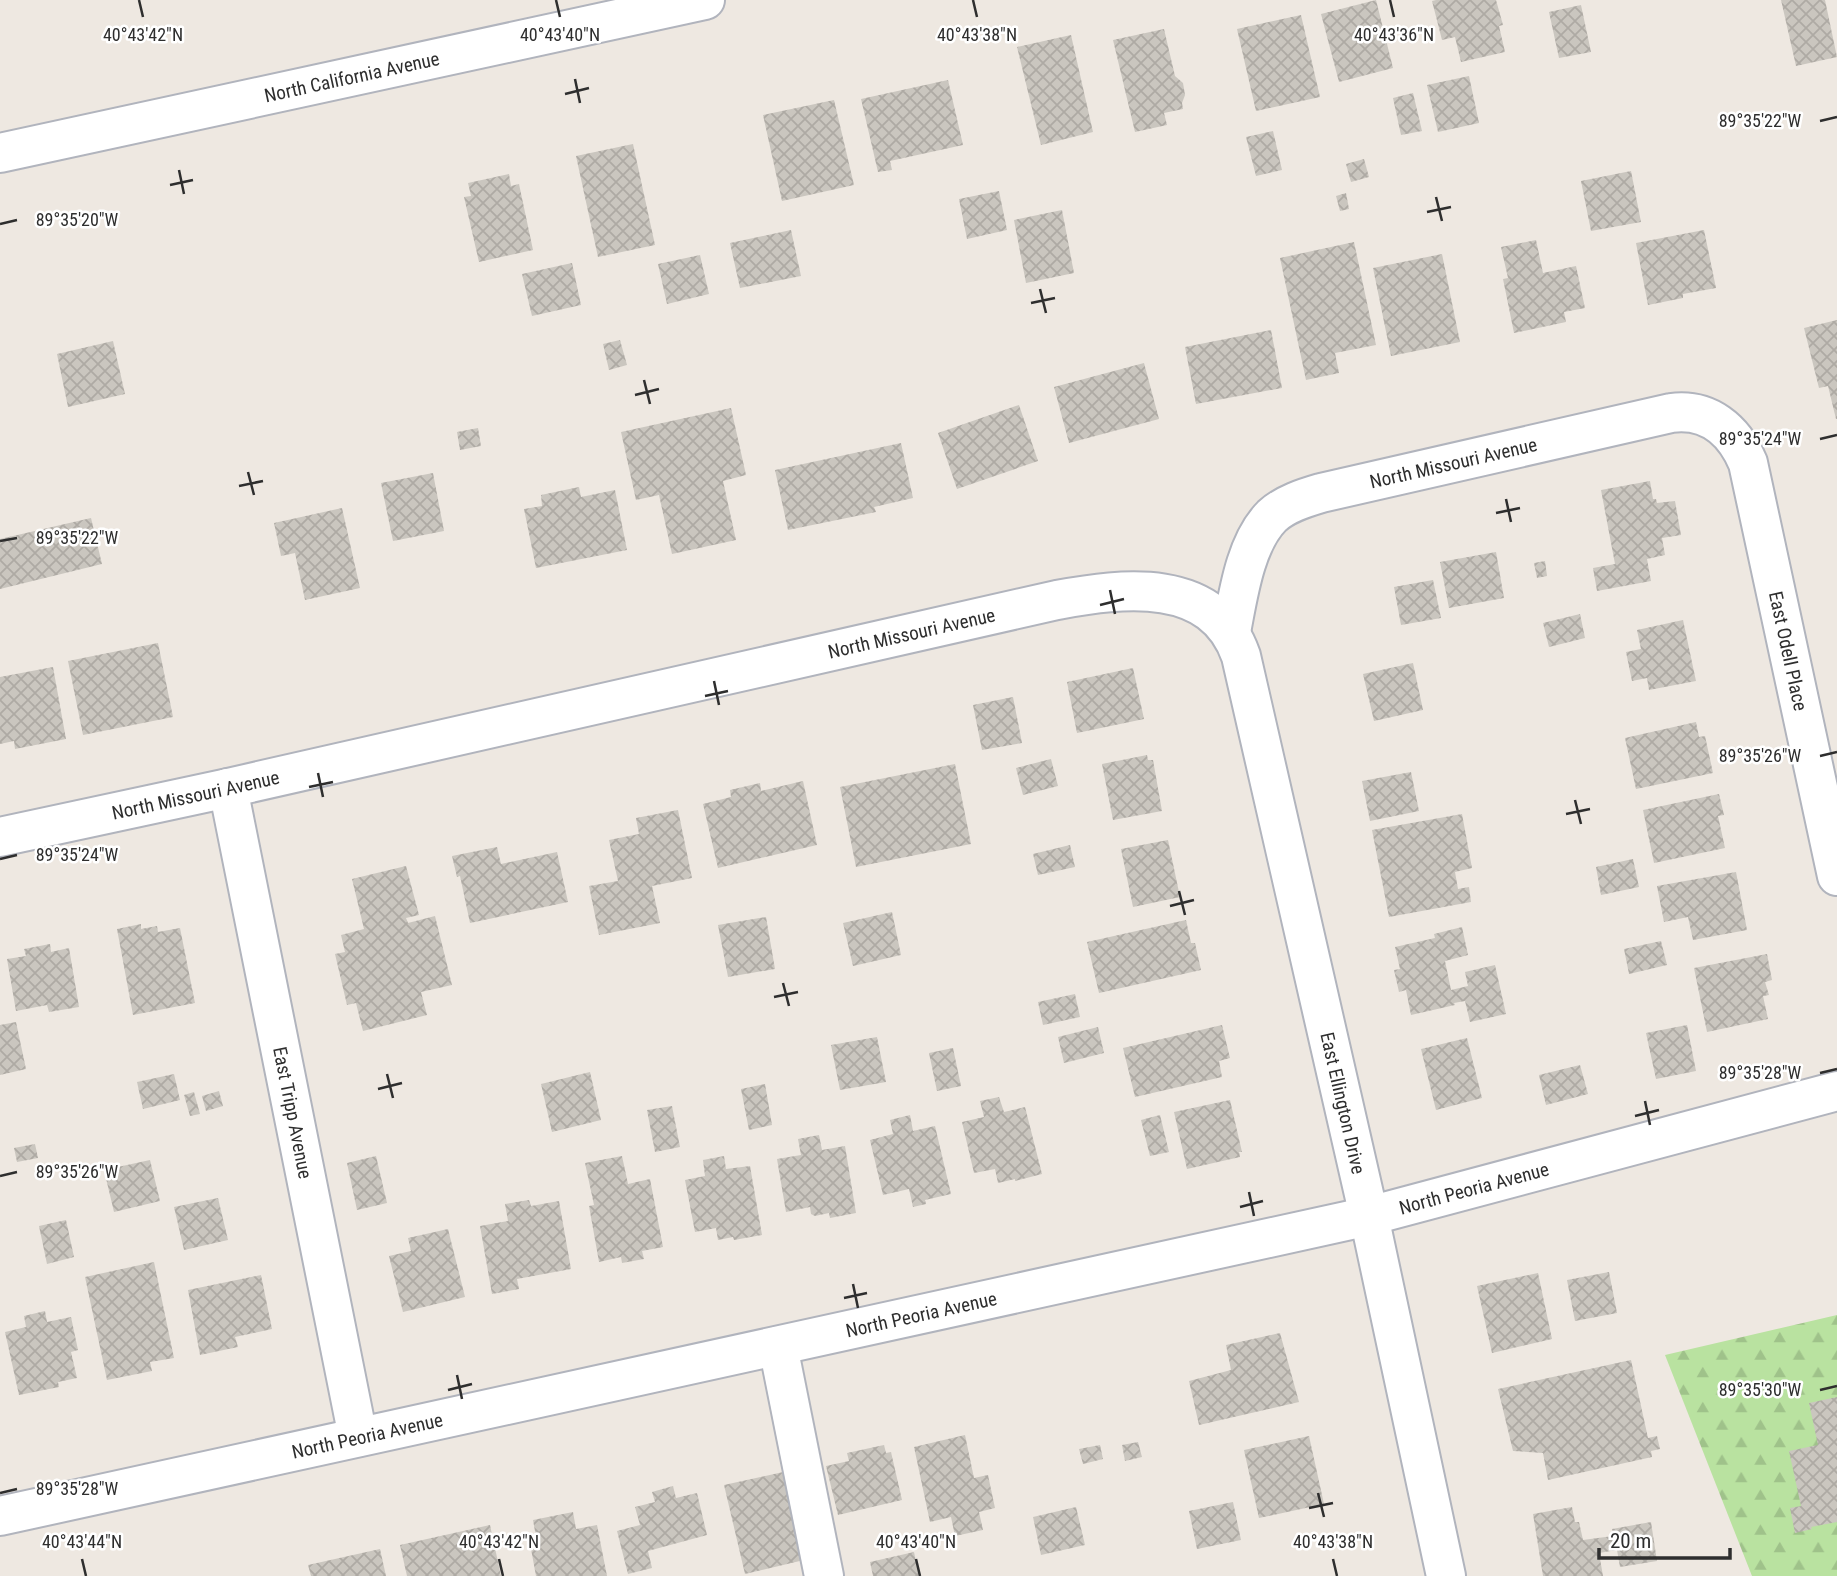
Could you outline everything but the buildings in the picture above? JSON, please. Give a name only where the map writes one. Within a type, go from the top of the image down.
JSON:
[{"type":"street","name":"North California Avenue","points":[[0,153],[705,0]]},
{"type":"street","name":"North Missouri Avenue","points":[[1231,632],[1245,568],[1256,540],[1273,516],[1299,501],[1321,493],[1671,414],[1687,412],[1703,415],[1725,431]]},
{"type":"street","name":"East Odell Place","points":[[1725,431],[1743,452],[1752,476],[1837,876]]},
{"type":"street","name":"North Missouri Avenue","points":[[0,837],[1078,596],[1144,590],[1166,593],[1196,604],[1231,632]]},
{"type":"street","name":"East Ellington Drive","points":[[1231,632],[1241,656],[1369,1216],[1446,1576]]},
{"type":"street","name":"East Tripp Avenue","points":[[228,788],[358,1437]]},
{"type":"street","name":"North Peoria Avenue","points":[[0,1516],[1369,1216],[1837,1091]]},
{"type":"street","points":[[778,1346],[824,1576]]},
{"type":"green space","points":[[1837,1315],[1837,1576],[1752,1576],[1665,1355]]}]
